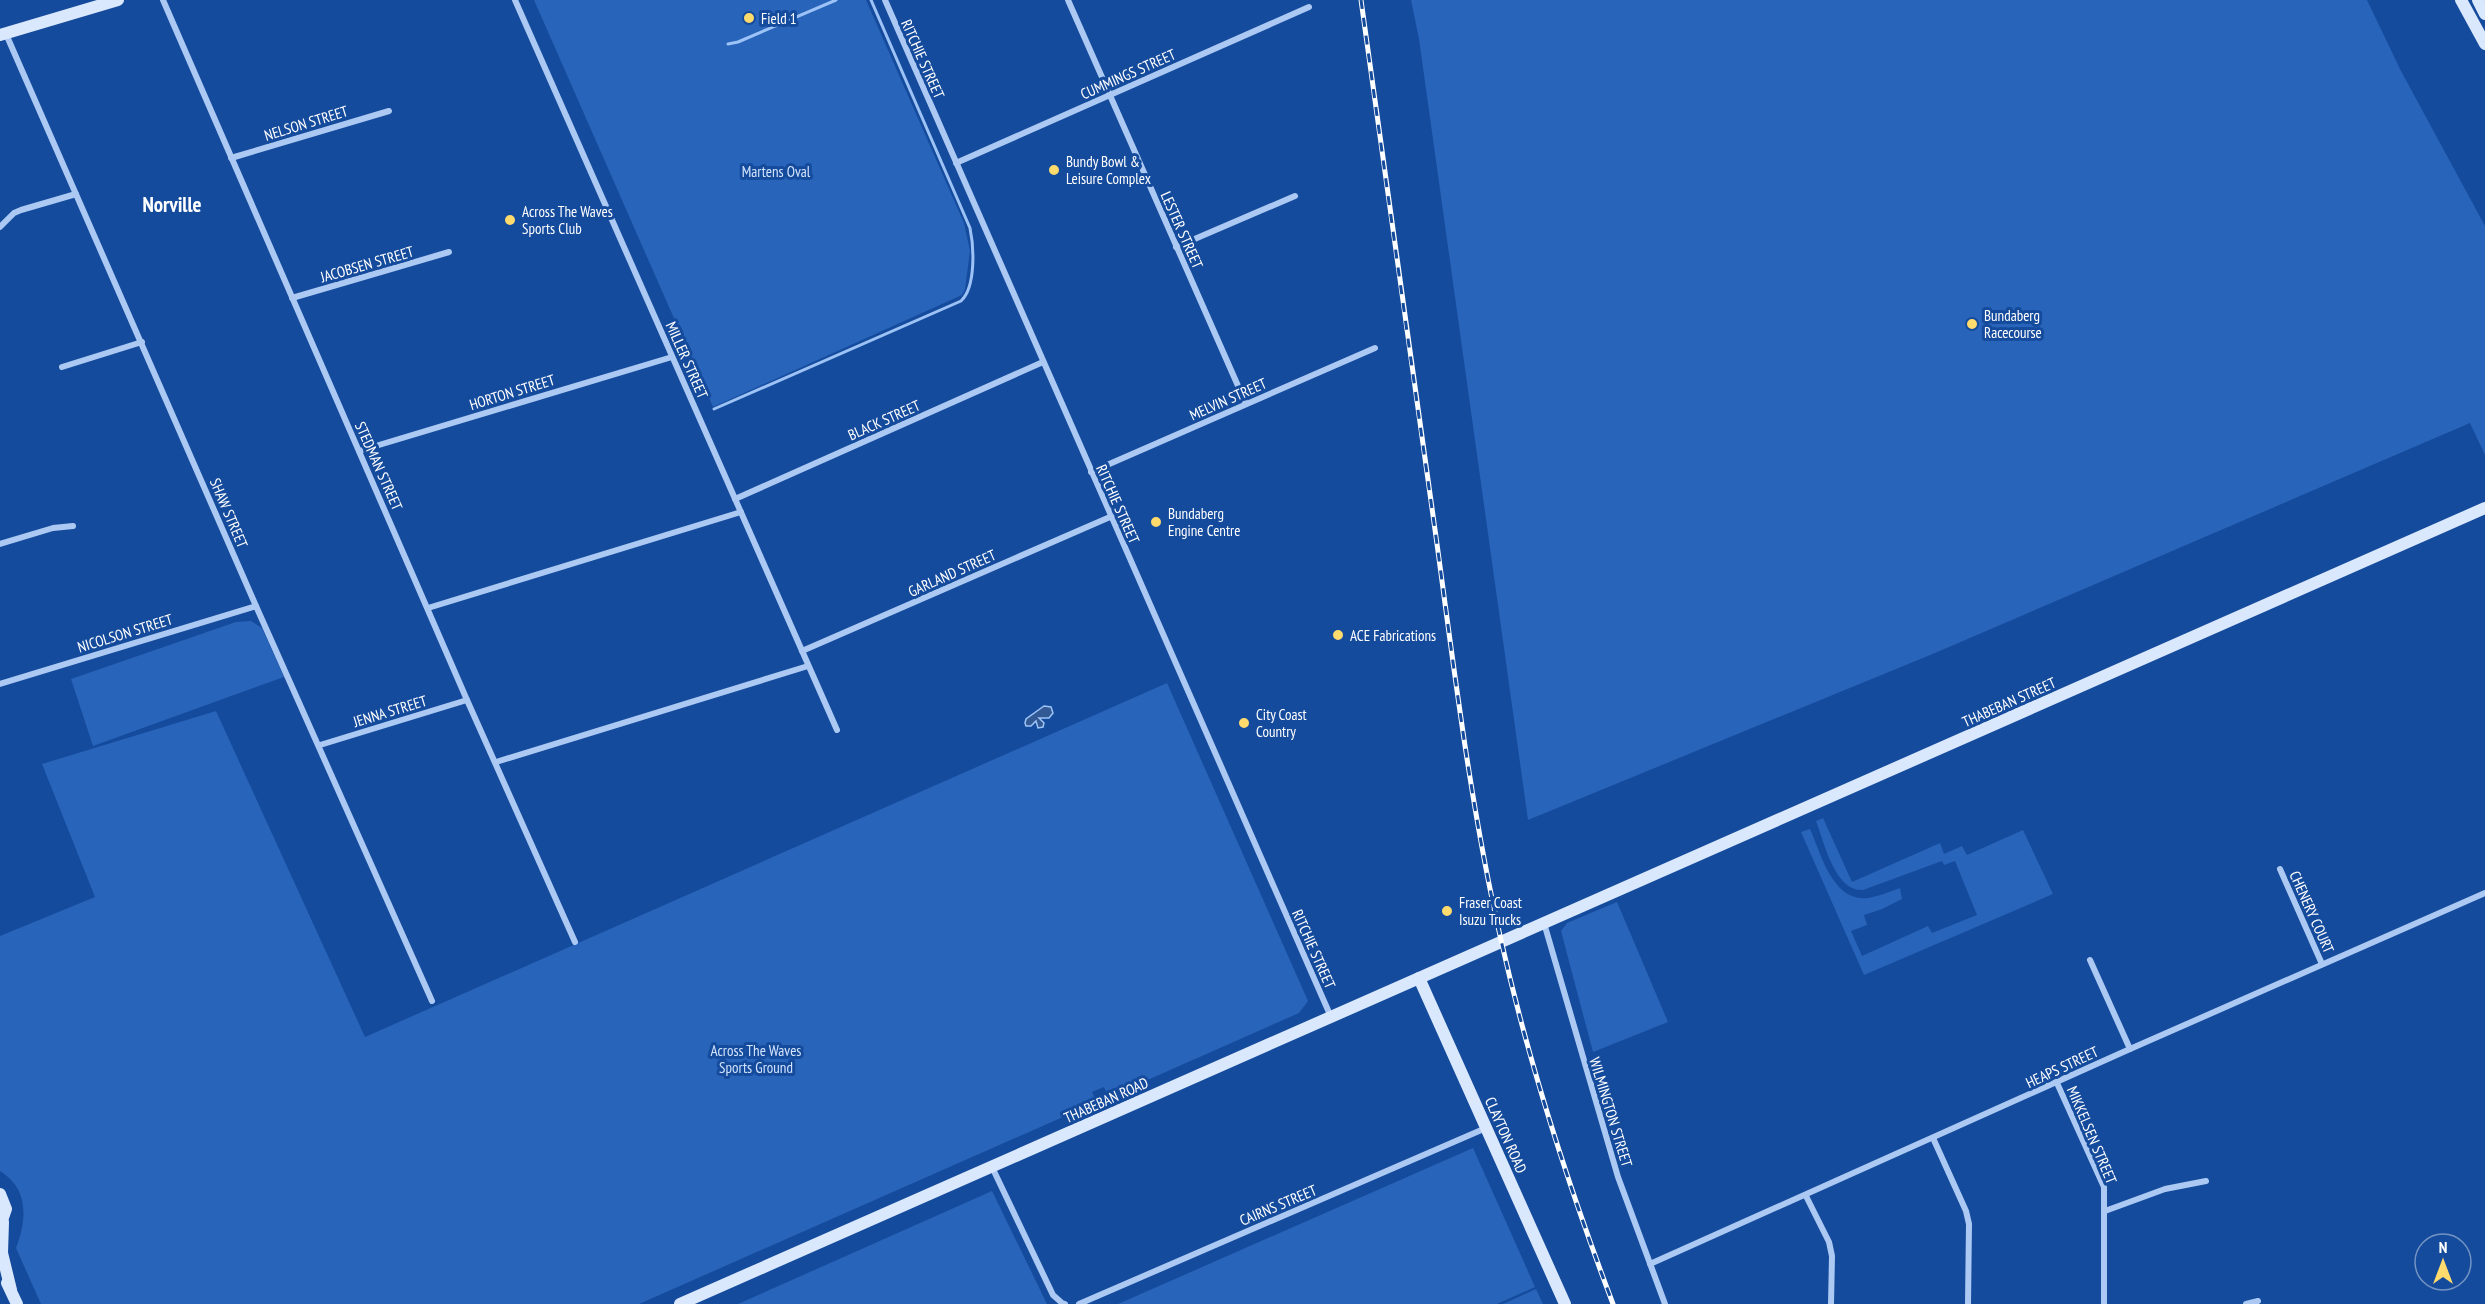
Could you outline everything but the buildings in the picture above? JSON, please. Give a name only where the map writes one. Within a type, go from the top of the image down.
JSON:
[{"type":"street","points":[[3,34],[99,3],[118,0]]},
{"type":"street","name":"STEDMAN STREET","points":[[163,0],[467,700],[575,942]]},
{"type":"street","name":"MILLER STREET","points":[[515,0],[837,730]]},
{"type":"street","name":"RITCHIE STREET","points":[[885,0],[1331,1017]]},
{"type":"street","name":"LESTER STREET","points":[[1068,0],[1246,404]]},
{"type":"street","points":[[2461,0],[2485,44]]},
{"type":"street","points":[[2478,0],[2485,14]]},
{"type":"street","name":"CUMMINGS STREET","points":[[956,163],[1309,7]]},
{"type":"street","name":"SHAW STREET","points":[[3,34],[142,342],[256,606],[320,745],[432,1001]]},
{"type":"street","name":"NELSON STREET","points":[[231,158],[389,111]]},
{"type":"street","points":[[0,227],[14,213],[76,194]]},
{"type":"street","points":[[1176,247],[1295,196]]},
{"type":"street","name":"JACOBSEN STREET","points":[[292,298],[449,252]]},
{"type":"street","points":[[62,367],[142,342]]},
{"type":"street","name":"MELVIN STREET","points":[[1091,472],[1375,348]]},
{"type":"street","name":"HORTON STREET","points":[[359,451],[672,357]]},
{"type":"street","name":"BLACK STREET","points":[[735,499],[1043,362]]},
{"type":"street","name":"THABEBAN STREET","points":[[1544,923],[2485,508]]},
{"type":"street","points":[[428,609],[741,512]]},
{"type":"street","name":"GARLAND STREET","points":[[802,651],[1110,517]]},
{"type":"street","points":[[0,544],[53,528],[73,526]]},
{"type":"street","name":"NICOLSON STREET","points":[[0,684],[256,606]]},
{"type":"street","points":[[496,762],[808,666]]},
{"type":"street","name":"JENNA STREET","points":[[320,745],[467,700]]},
{"type":"street","name":"CHENERY COURT","points":[[2280,869],[2322,964]]},
{"type":"street","name":"HEAPS STREET","points":[[1650,1264],[2485,893]]},
{"type":"street","name":"THABEBAN ROAD","points":[[680,1304],[1544,923]]},
{"type":"street","name":"WILMINGTON STREET","points":[[1544,923],[1618,1177],[1665,1304]]},
{"type":"street","points":[[2090,960],[2130,1049]]},
{"type":"street","name":"CLAYTON ROAD","points":[[1419,978],[1565,1304]]},
{"type":"street","name":"MIKKELSEN STREET","points":[[2057,1083],[2103,1187],[2104,1304]]},
{"type":"street","name":"CAIRNS STREET","points":[[1079,1304],[1486,1128]]},
{"type":"street","points":[[1933,1138],[1970,1224],[1968,1304]]},
{"type":"street","points":[[992,1167],[1053,1295],[1065,1304]]},
{"type":"street","points":[[2104,1211],[2165,1189],[2206,1181]]},
{"type":"street","points":[[0,1194],[6,1209],[2,1224],[2,1253],[11,1290]]},
{"type":"street","points":[[1806,1196],[1829,1242],[1832,1256],[1831,1304]]},
{"type":"street","points":[[0,1272],[17,1304]]},
{"type":"street","points":[[2246,1304],[2258,1301]]},
{"type":"green space","name":"Martens Oval","points":[[534,0],[866,0],[964,223],[970,251],[965,289],[962,295],[713,407]]},
{"type":"green space","name":"Bundaberg Racecourse","points":[[1411,0],[2367,0],[2401,71],[2485,226],[2485,455],[2470,423],[1935,653],[1528,820],[1419,39]]},
{"type":"green space","points":[[251,621],[262,628],[284,677],[93,746],[71,679],[236,622]]},
{"type":"green space","name":"Across The Waves Sports Ground","points":[[1167,683],[1308,1001],[1299,1013],[1109,1097],[1104,1087],[1092,1092],[1097,1102],[639,1304],[41,1304],[16,1248],[23,1216],[21,1196],[9,1178],[0,1171],[0,936],[95,897],[42,764],[216,711],[365,1037]]},
{"type":"green space","points":[[1823,818],[1852,882],[1940,843],[1944,854],[1962,846],[1967,855],[2023,830],[2053,894],[1864,975],[1801,832],[1810,829],[1831,877],[1848,894],[1860,898],[1873,897],[1900,888],[1902,899],[1864,915],[1867,925],[1851,931],[1862,956],[1928,926],[1932,933],[1977,915],[1955,861],[1944,865],[1942,861],[1863,890],[1845,883],[1832,864],[1816,821]]},
{"type":"green space","points":[[1617,902],[1668,1022],[1593,1052],[1561,931],[1567,923]]},
{"type":"green space","points":[[1473,1148],[1535,1287],[1497,1304],[1118,1304]]},
{"type":"green space","points":[[992,1191],[1047,1304],[738,1304]]},
{"type":"green space","points":[[1536,1289],[1543,1304],[1503,1304]]},
{"type":"shaded area","points":[[1044,706],[1051,707],[1053,713],[1049,718],[1039,718],[1044,723],[1043,727],[1038,728],[1036,721],[1031,726],[1026,726],[1026,719]]},
{"type":"waterway","points":[[728,44],[738,42],[836,0]]},
{"type":"waterway","points":[[714,409],[961,301],[966,295],[973,266],[970,228],[871,0]]},
{"type":"railway","points":[[1361,0],[1457,693],[1490,891],[1512,986],[1537,1078],[1580,1214],[1613,1304]]},
{"type":"place","name":"Field 1","points":[[749,18]]},
{"type":"place","name":"Bundy Bowl & Leisure Complex","points":[[1054,170]]},
{"type":"place","name":"Across The Waves Sports Club","points":[[510,220]]},
{"type":"place","name":"Bundaberg Racecourse","points":[[1972,324]]},
{"type":"place","name":"Bundaberg Engine Centre","points":[[1156,522]]},
{"type":"place","name":"ACE Fabrications","points":[[1338,635]]},
{"type":"place","name":"City Coast Country","points":[[1244,723]]},
{"type":"place","name":"Fraser Coast Isuzu Trucks","points":[[1447,911]]},
{"type":"district","name":"Norville","points":[[172,204]]}]
